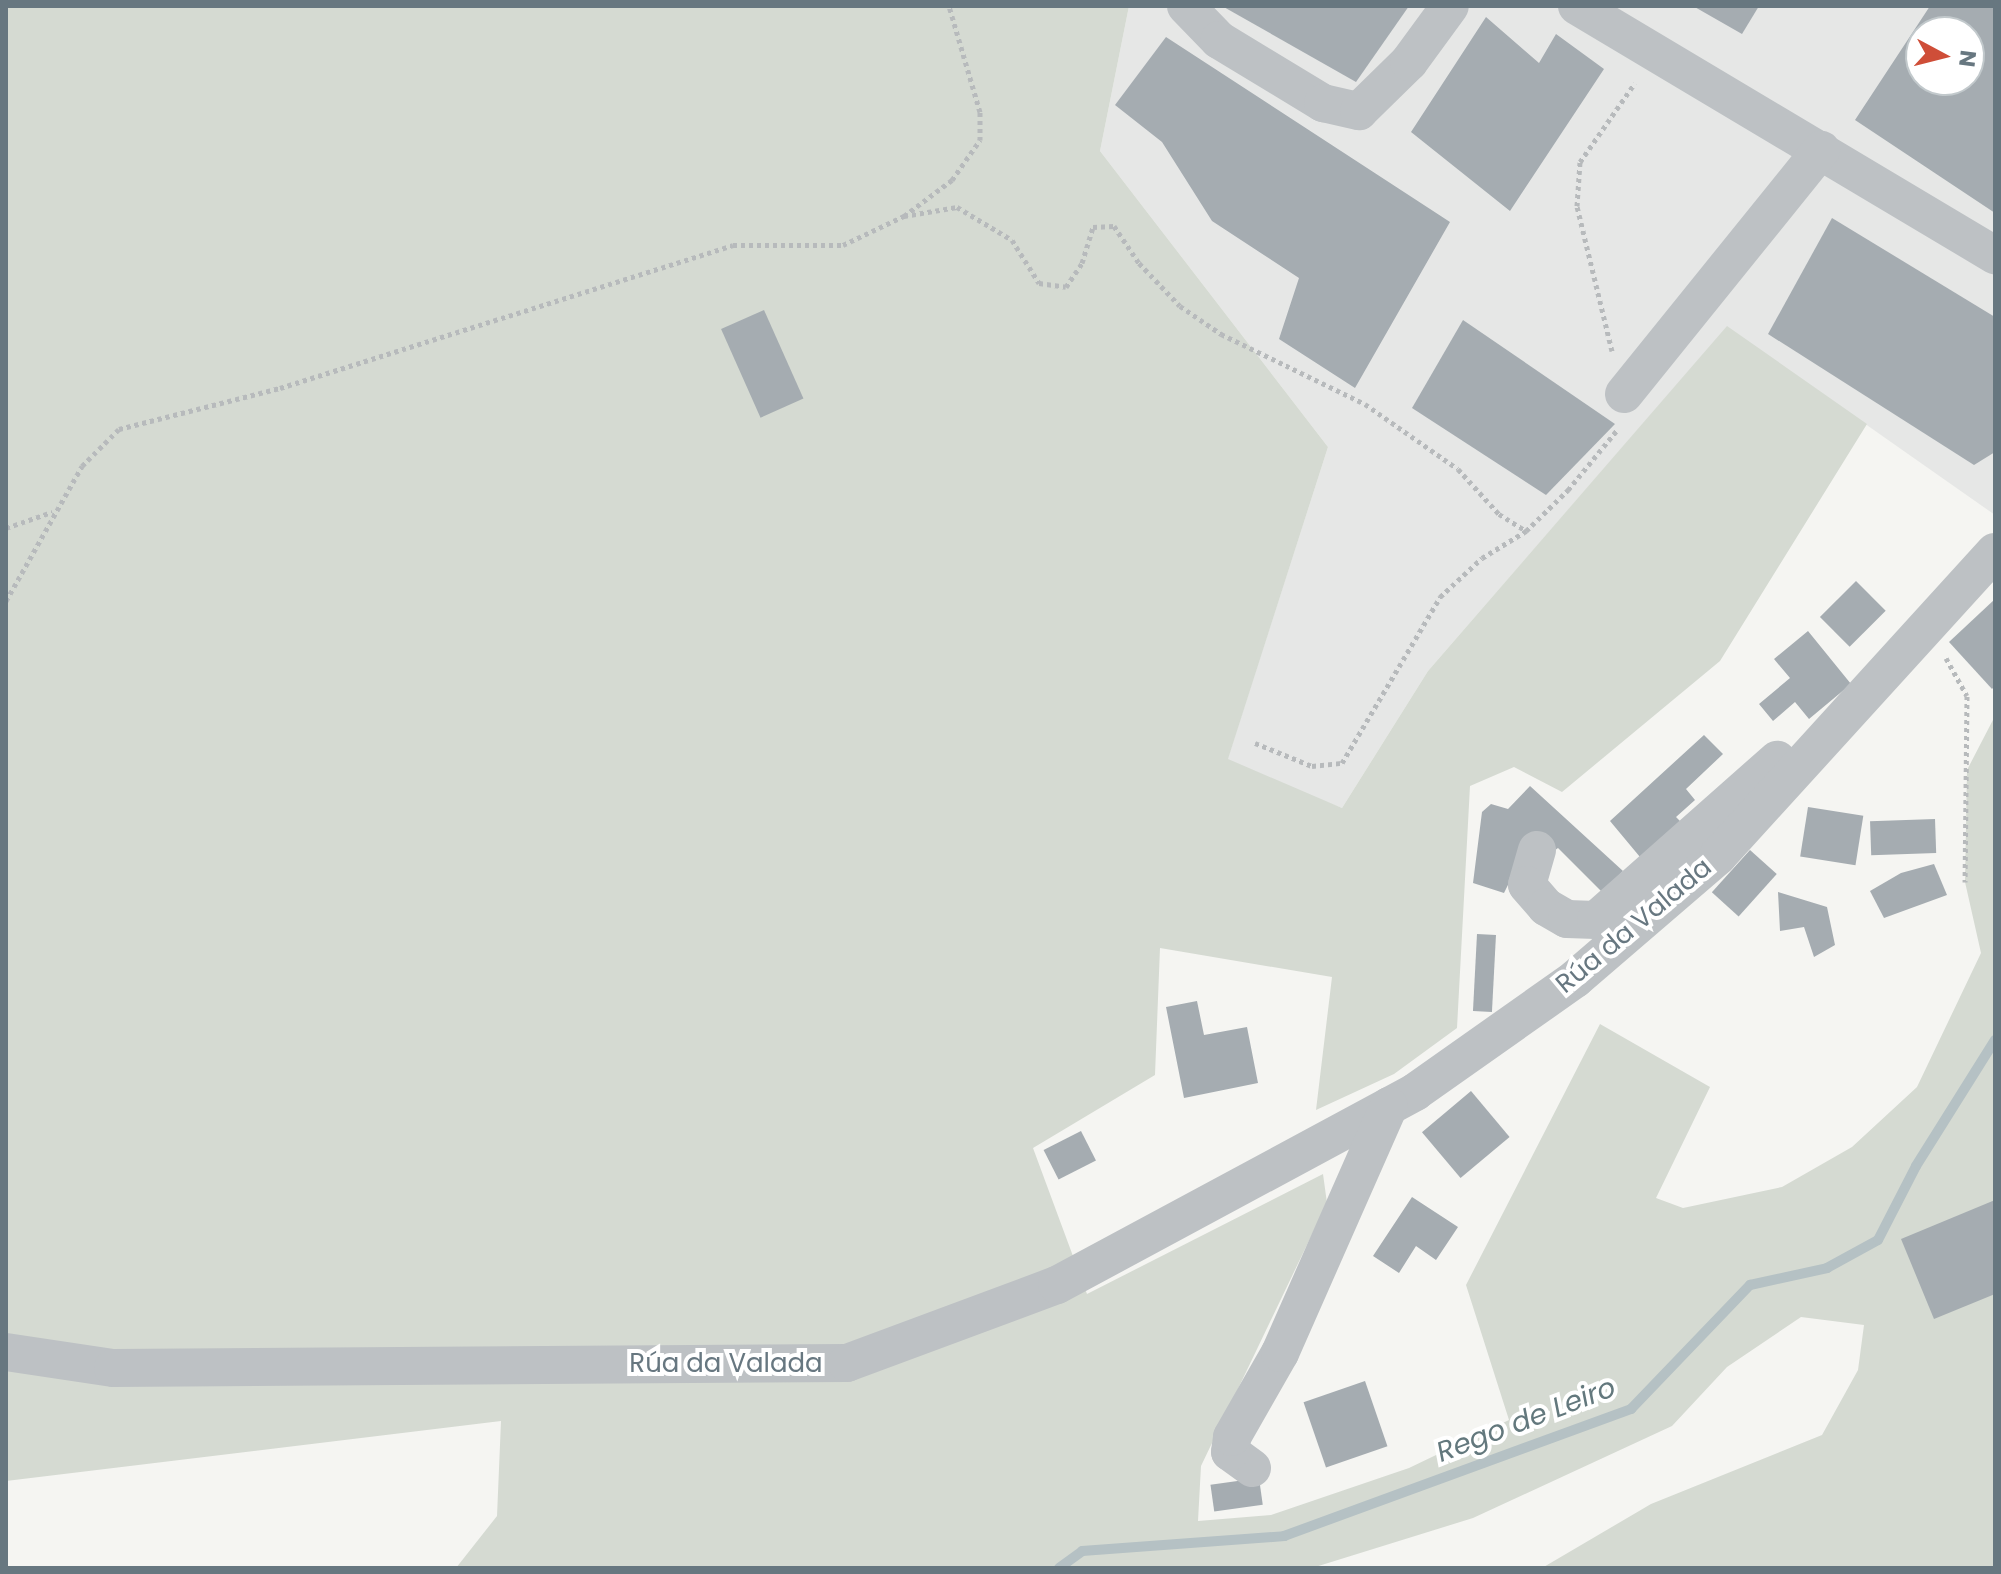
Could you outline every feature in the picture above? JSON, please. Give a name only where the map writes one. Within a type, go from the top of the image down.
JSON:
[{"type":"street","points":[[1186,6],[1219,40],[1245,56],[1323,103],[1359,111],[1409,62],[1450,6]]},
{"type":"street","points":[[1577,6],[1995,255]]},
{"type":"street","points":[[1624,394],[1821,150]]},
{"type":"street","name":"Rúa da Valada","points":[[6,1352],[113,1368],[847,1363],[1057,1285],[1389,1106],[1575,979],[1718,856],[1995,552]]},
{"type":"street","name":"Rúa da Valada","points":[[1537,850],[1527,885],[1546,907],[1567,919],[1596,920],[1798,741],[1848,711]]},
{"type":"street","points":[[1252,1468],[1230,1452],[1232,1437],[1280,1353],[1389,1106]]},
{"type":"path","points":[[6,601],[53,512],[82,466],[119,429],[280,388],[733,245],[843,245],[904,216],[952,180],[980,140],[980,112],[949,6]]},
{"type":"path","points":[[1255,743],[1312,766],[1342,763],[1440,597],[1482,558],[1526,531],[1568,490],[1625,420],[1624,394],[1577,206],[1580,162],[1654,51]]},
{"type":"path","points":[[904,216],[957,207],[1012,240],[1039,283],[1066,287],[1082,263],[1093,227],[1114,226],[1139,263],[1180,306],[1221,334],[1376,411],[1458,469],[1499,514],[1526,531]]},
{"type":"path","points":[[6,528],[53,512]]},
{"type":"path","points":[[1922,630],[1949,661],[1967,696],[1965,882]]},
{"type":"shaded area","points":[[6,6],[1129,6],[1100,151],[1328,447],[1228,759],[1342,808],[1428,671],[1727,326],[1867,424],[1720,661],[1562,792],[1514,767],[1470,786],[1457,1028],[1394,1074],[1316,1110],[1332,977],[1160,948],[1155,1075],[1033,1148],[1087,1294],[1323,1174],[1327,1203],[1201,1466],[1198,1521],[1271,1515],[1409,1468],[1509,1420],[1466,1285],[1600,1024],[1710,1087],[1656,1198],[1683,1208],[1782,1187],[1852,1147],[1917,1087],[1981,953],[1965,882],[1967,770],[1995,716],[1995,1568],[1542,1568],[1651,1504],[1822,1435],[1858,1370],[1864,1325],[1801,1317],[1727,1367],[1672,1426],[1473,1518],[1312,1568],[456,1568],[497,1516],[501,1421],[6,1481]]},
{"type":"shaded area","points":[[1129,6],[1995,6],[1995,515],[1727,327],[1428,671],[1342,808],[1226,764],[1328,447],[1100,151]]},
{"type":"building","points":[[1222,6],[1409,6],[1356,82]]},
{"type":"building","points":[[1693,6],[1759,6],[1742,34]]},
{"type":"building","points":[[1930,6],[1995,6],[1995,213],[1855,120],[1905,44],[1905,96],[1985,96],[1985,16],[1923,16]]},
{"type":"building","points":[[1486,17],[1539,63],[1556,34],[1604,69],[1510,211],[1411,132]]},
{"type":"building","points":[[1166,37],[1450,222],[1355,388],[1279,339],[1299,278],[1212,221],[1162,142],[1115,105]]},
{"type":"building","points":[[1832,218],[1995,317],[1995,452],[1974,465],[1768,334]]},
{"type":"building","points":[[764,310],[803,399],[761,418],[721,329]]},
{"type":"building","points":[[1463,320],[1615,424],[1546,495],[1412,408]]},
{"type":"building","points":[[1856,581],[1886,611],[1850,647],[1820,617]]},
{"type":"building","points":[[1995,599],[1995,686],[1992,689],[1949,642]]},
{"type":"building","points":[[1808,631],[1851,684],[1809,719],[1795,702],[1773,721],[1759,704],[1790,678],[1774,659]]},
{"type":"building","points":[[1704,735],[1723,754],[1686,789],[1695,800],[1676,817],[1681,822],[1640,857],[1610,821]]},
{"type":"building","points":[[1530,786],[1623,871],[1602,892],[1558,848],[1551,853],[1533,834],[1504,893],[1473,883],[1482,812],[1491,804],[1508,809]]},
{"type":"building","points":[[1808,807],[1863,816],[1855,865],[1800,856]]},
{"type":"building","points":[[1935,819],[1936,853],[1871,855],[1870,821]]},
{"type":"building","points":[[1750,850],[1777,874],[1739,916],[1712,892]]},
{"type":"building","points":[[1934,864],[1947,895],[1884,918],[1870,891],[1901,873]]},
{"type":"building","points":[[1778,892],[1827,907],[1835,945],[1814,957],[1804,927],[1780,931]]},
{"type":"building","points":[[1477,934],[1496,935],[1492,1012],[1473,1011]]},
{"type":"building","points":[[1197,1001],[1204,1035],[1247,1027],[1258,1083],[1184,1098],[1166,1007]]},
{"type":"building","points":[[1471,1091],[1510,1137],[1461,1178],[1422,1132]]},
{"type":"building","points":[[1081,1131],[1096,1160],[1059,1179],[1044,1150]]},
{"type":"building","points":[[1412,1197],[1458,1227],[1436,1260],[1416,1246],[1399,1273],[1373,1256]]},
{"type":"building","points":[[1995,1200],[1995,1294],[1934,1319],[1901,1239]]},
{"type":"building","points":[[1365,1381],[1387,1446],[1326,1467],[1304,1402]]},
{"type":"building","points":[[1259,1478],[1263,1505],[1214,1512],[1210,1485]]},
{"type":"waterway","name":"Rego de Leiro","points":[[1059,1568],[1082,1551],[1284,1536],[1631,1409],[1750,1285],[1827,1268],[1878,1240],[1916,1166],[1995,1040]]}]
